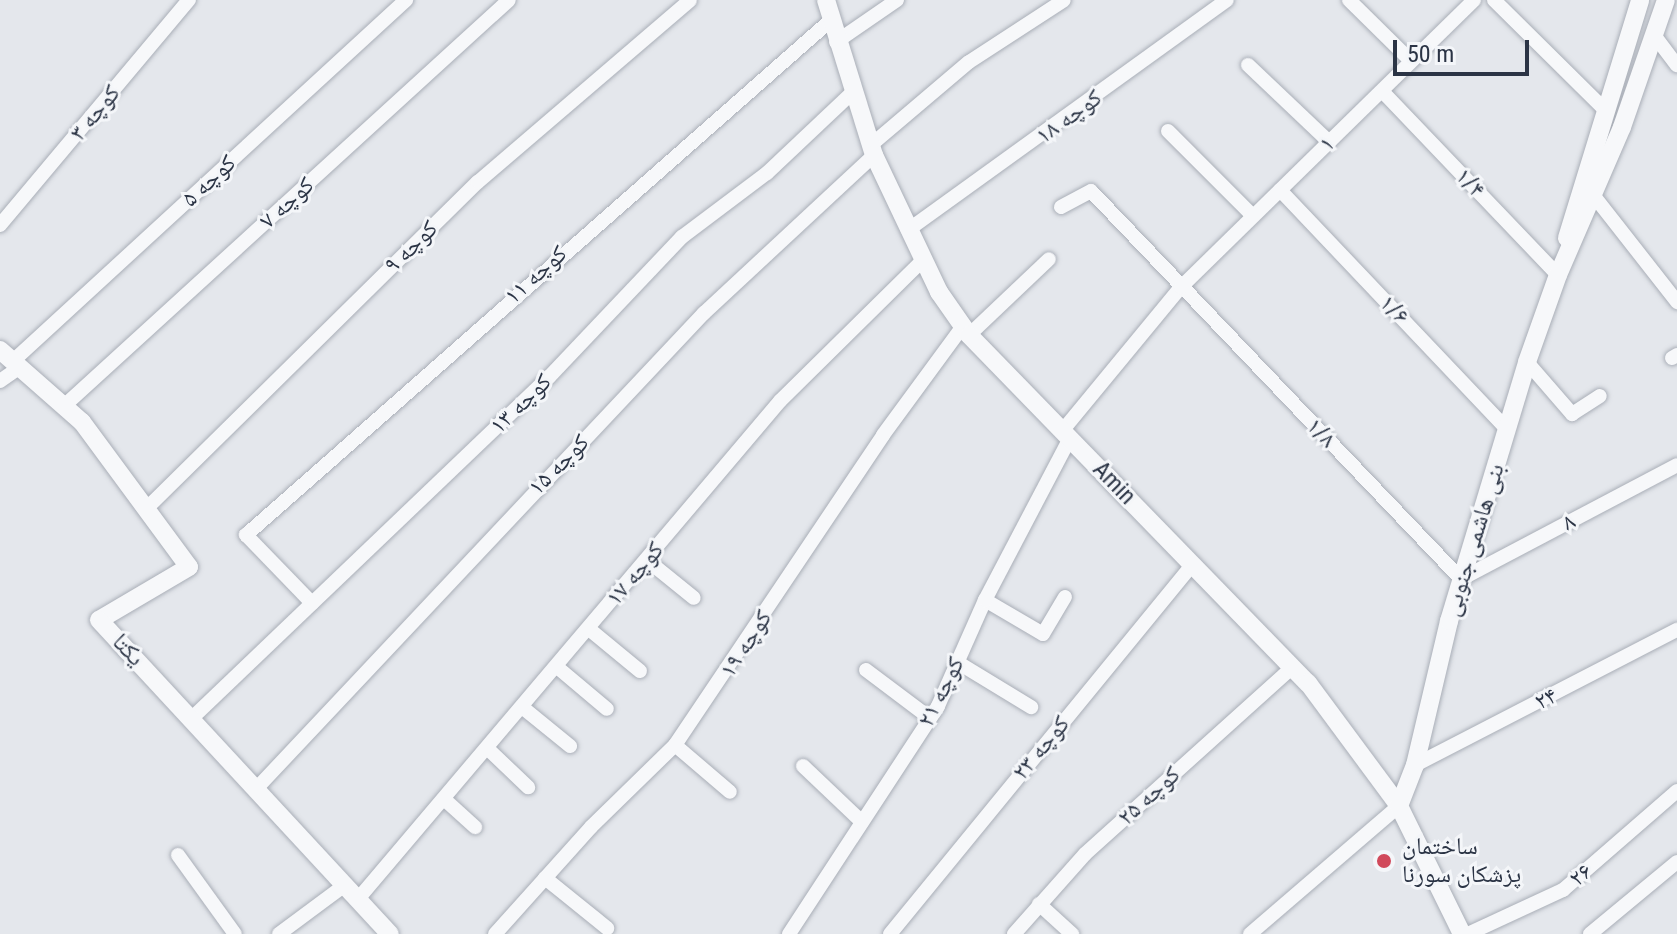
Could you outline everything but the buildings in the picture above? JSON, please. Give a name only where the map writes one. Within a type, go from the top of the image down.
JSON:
[{"type":"street","name":"کوچه ۳","points":[[0,225],[189,0]]},
{"type":"street","name":"کوچه ۵","points":[[0,381],[11,360],[406,0]]},
{"type":"street","name":"کوچه ۷","points":[[64,406],[509,0]]},
{"type":"street","name":"کوچه ۹","points":[[146,509],[478,182],[690,0]]},
{"type":"street","name":"Amin","points":[[826,0],[836,42],[872,150],[923,260],[966,330],[1293,667],[1399,806],[1460,932]]},
{"type":"street","points":[[836,42],[897,0]]},
{"type":"street","name":"کوچه ۱۵","points":[[256,789],[704,313],[872,150],[969,62],[1064,0]]},
{"type":"street","name":"کوچه ۱۸","points":[[908,230],[1227,0]]},
{"type":"street","points":[[1349,0],[1411,61]]},
{"type":"street","name":"۱","points":[[1067,434],[1181,287],[1474,0]]},
{"type":"street","points":[[1494,0],[1604,109]]},
{"type":"street","name":"بنی هاشمی جنوبی","points":[[1399,806],[1415,765],[1461,579],[1527,362],[1558,275],[1604,109],[1640,0]]},
{"type":"street","name":"بنی هاشمی جنوبی","points":[[1558,275],[1594,196],[1666,0]]},
{"type":"street","name":"کوچه ۱۱","points":[[312,603],[246,535],[831,20]]},
{"type":"street","points":[[1654,35],[1677,65]]},
{"type":"street","points":[[1248,65],[1329,142]]},
{"type":"street","name":"۱/۴","points":[[1382,91],[1558,275]]},
{"type":"street","name":"کوچه ۱۳","points":[[191,719],[560,366],[682,237],[767,173],[852,93]]},
{"type":"street","points":[[1168,131],[1253,216]]},
{"type":"street","name":"۱/۶","points":[[1280,190],[1508,430]]},
{"type":"street","name":"۱/۸","points":[[1061,207],[1091,191],[1461,579]]},
{"type":"street","points":[[1594,196],[1677,302]]},
{"type":"street","name":"کوچه ۱۹","points":[[495,934],[545,878],[675,745],[883,435],[966,330],[1049,259]]},
{"type":"street","name":"کوچه ۱۷","points":[[358,899],[780,401],[923,260]]},
{"type":"street","name":"یکتا","points":[[11,360],[82,422],[189,567],[99,620],[390,934]]},
{"type":"street","points":[[1527,362],[1572,414],[1600,396]]},
{"type":"street","name":"کوچه ۲۱","points":[[789,934],[930,718],[1067,434]]},
{"type":"street","name":"۸","points":[[1461,579],[1677,465]]},
{"type":"street","points":[[647,560],[694,598]]},
{"type":"street","name":"کوچه ۲۳","points":[[890,934],[1193,564]]},
{"type":"street","points":[[985,600],[1043,634],[1065,597]]},
{"type":"street","points":[[589,629],[640,671]]},
{"type":"street","name":"۲۴","points":[[1415,765],[1677,630]]},
{"type":"street","points":[[957,662],[1031,707]]},
{"type":"street","points":[[557,667],[607,709]]},
{"type":"street","name":"کوچه ۲۵","points":[[1014,934],[1085,854],[1293,667]]},
{"type":"street","points":[[866,670],[930,718]]},
{"type":"street","points":[[522,707],[570,746]]},
{"type":"street","points":[[675,745],[730,792]]},
{"type":"street","points":[[487,748],[528,787]]},
{"type":"street","points":[[803,766],[862,822]]},
{"type":"street","name":"۲۶","points":[[1460,932],[1563,890],[1677,791]]},
{"type":"street","points":[[444,799],[475,827]]},
{"type":"street","points":[[1250,934],[1399,806]]},
{"type":"street","points":[[178,855],[235,934]]},
{"type":"street","points":[[1590,934],[1677,862]]},
{"type":"street","points":[[545,878],[607,928]]},
{"type":"street","points":[[279,934],[345,885]]},
{"type":"street","points":[[1039,904],[1072,934]]},
{"type":"place","name":"ساختمان پزشکان سورنا","points":[[1384,861]]}]
